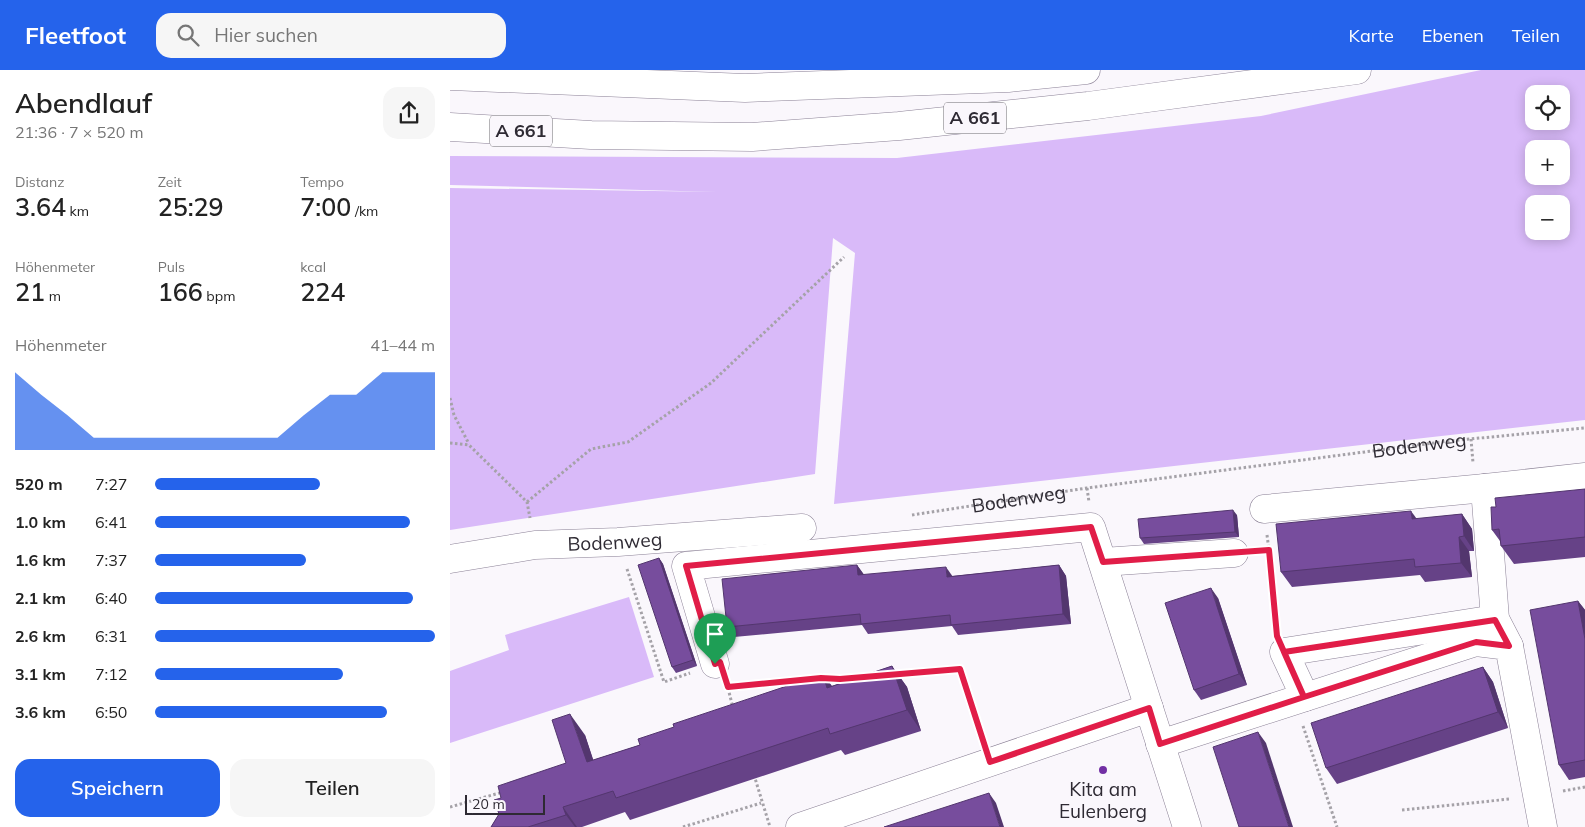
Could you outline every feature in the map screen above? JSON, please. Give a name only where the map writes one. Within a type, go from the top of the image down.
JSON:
[{"type":"main road","name":"A 661","points":[[450,76],[745,88],[1008,78],[1086,70]]},
{"type":"main road","name":"A 661","points":[[450,127],[591,135],[752,136],[899,126],[1088,106],[1357,70]]},
{"type":"main road","points":[[1264,509],[1585,477]]},
{"type":"main road","points":[[1485,488],[1495,620],[1509,646],[1543,827]]},
{"type":"main road","points":[[715,664],[686,566],[1091,527],[1187,827]]},
{"type":"main road","name":"Bodenweg","points":[[450,559],[535,545],[618,542],[802,528]]},
{"type":"main road","points":[[1103,562],[1234,553]]},
{"type":"main road","points":[[1300,698],[1284,652],[1495,620]]},
{"type":"main road","points":[[1160,744],[1476,642],[1509,646]]},
{"type":"main road","points":[[800,827],[1149,708]]},
{"type":"path","points":[[527,502],[591,450],[628,442],[711,382],[844,257]]},
{"type":"path","points":[[450,398],[454,416],[469,445],[527,502],[535,545]]},
{"type":"path","name":"Bodenweg","points":[[904,516],[1097,487],[1470,439],[1585,428]]},
{"type":"path","points":[[1470,439],[1471,447]]},
{"type":"path","points":[[450,443],[469,445]]},
{"type":"path","points":[[618,542],[664,682],[715,664]]},
{"type":"path","points":[[1234,553],[1269,550],[1277,636],[1284,652]]},
{"type":"path","points":[[895,674],[960,669],[990,762]]},
{"type":"path","points":[[821,678],[868,677]]},
{"type":"path","points":[[734,712],[728,687],[812,679]]},
{"type":"path","points":[[1300,698],[1337,827]]},
{"type":"path","points":[[752,770],[770,827]]},
{"type":"path","points":[[1402,810],[1538,796],[1585,787]]},
{"type":"path","points":[[450,808],[506,791]]},
{"type":"path","points":[[683,827],[761,803]]},
{"type":"shaded area","points":[[1481,70],[1585,70],[1585,420],[834,504],[855,253],[833,238],[815,474],[450,530],[450,188],[718,192],[450,185],[450,156],[897,158],[1261,116]]},
{"type":"shaded area","points":[[629,597],[654,677],[450,743],[450,671],[509,650],[505,635]]},
{"type":"building","points":[[1585,489],[1585,537],[1501,546],[1499,529],[1492,530],[1491,507],[1496,507],[1495,498]]},
{"type":"building","points":[[1233,510],[1235,532],[1140,538],[1138,519]]},
{"type":"building","points":[[1411,511],[1412,519],[1462,514],[1464,536],[1459,537],[1461,563],[1415,567],[1414,559],[1281,572],[1276,524]]},
{"type":"building","points":[[659,558],[693,660],[672,667],[638,565]]},
{"type":"building","points":[[857,565],[858,575],[946,567],[947,577],[1059,565],[1063,614],[951,625],[950,615],[861,624],[860,614],[727,627],[722,579]]},
{"type":"building","points":[[1211,588],[1239,674],[1194,690],[1165,603]]},
{"type":"building","points":[[1578,601],[1585,639],[1585,760],[1559,765],[1530,610]]},
{"type":"building","points":[[892,666],[907,710],[830,734],[828,728],[616,798],[613,791],[563,807],[566,815],[528,827],[491,827],[499,814],[494,800],[501,798],[498,786],[566,763],[552,720],[570,714],[587,762],[640,745],[638,739],[674,727],[673,724],[823,674],[827,688]]},
{"type":"building","points":[[1483,667],[1498,712],[1326,768],[1311,723]]},
{"type":"building","points":[[1258,732],[1289,827],[1239,827],[1213,747]]},
{"type":"building","points":[[989,793],[1000,827],[884,827]]},
{"type":"place","name":"Kita am Eulenberg","points":[[1103,770]]},
{"type":"route","points":[[715,664],[686,566],[1091,527],[1103,562],[1269,550],[1277,636],[1284,652],[1304,697],[1476,642],[1509,646],[1495,620],[1284,652],[1304,697],[1160,744],[1149,708],[990,762],[960,669],[840,679],[821,678],[728,687],[720,662],[715,664]]}]
